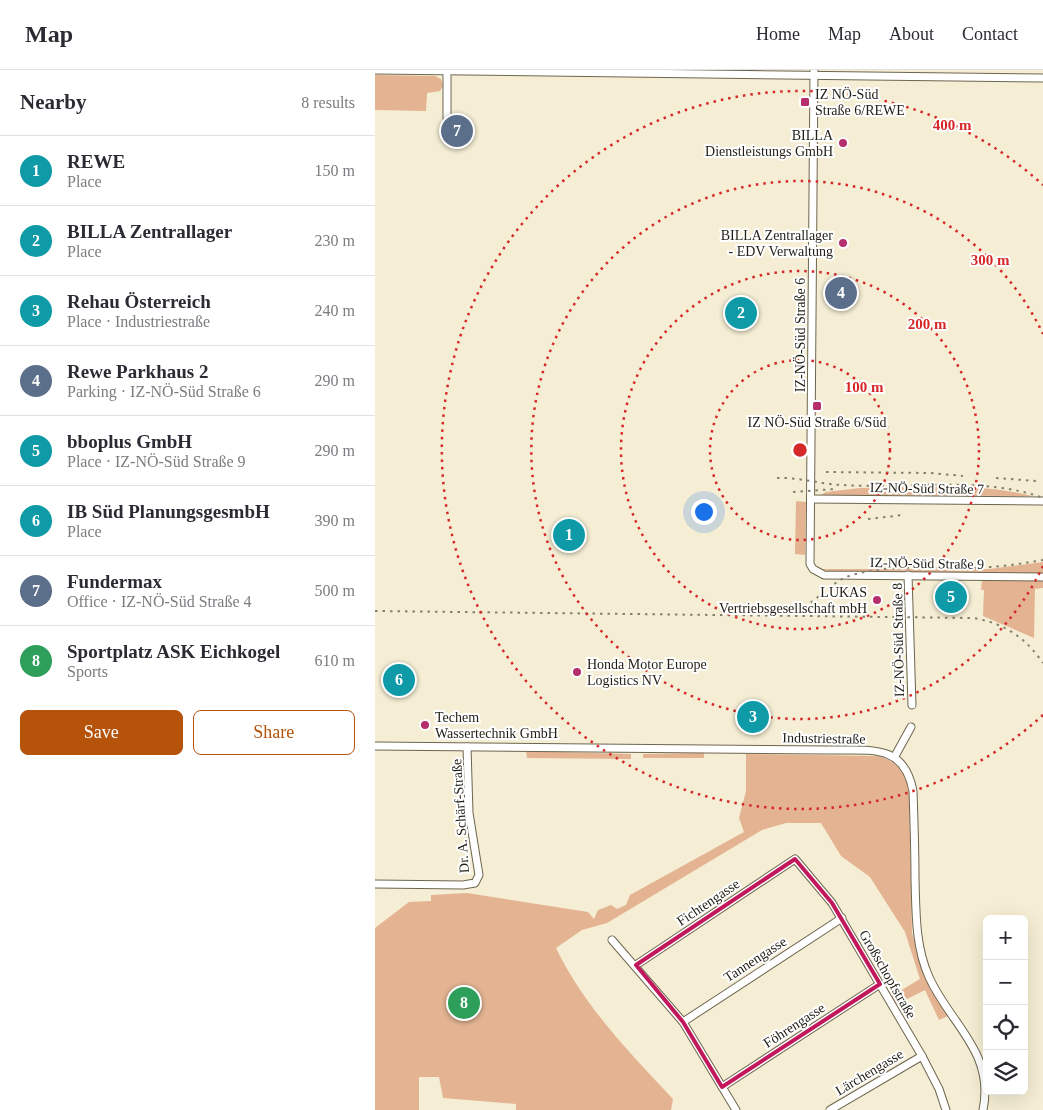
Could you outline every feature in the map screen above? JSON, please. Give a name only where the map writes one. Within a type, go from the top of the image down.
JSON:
[{"type":"street","points":[[375,70],[814,73],[1043,78]]},
{"type":"street","points":[[447,70],[447,118]]},
{"type":"street","name":"IZ-NÖ-Süd Straße 6","points":[[813,570],[810,561],[814,73]]},
{"type":"street","name":"IZ-NÖ-Süd Straße 7","points":[[811,499],[1043,502]]},
{"type":"street","name":"IZ-NÖ-Süd Straße 9","points":[[813,570],[824,575],[1043,577]]},
{"type":"street","name":"IZ-NÖ-Süd Straße 8","points":[[908,575],[912,705]]},
{"type":"street","points":[[911,728],[895,756],[904,764],[911,776],[917,922],[923,963],[944,1003],[971,1042],[982,1062],[986,1083],[983,1110]]},
{"type":"street","name":"Industriestraße","points":[[375,746],[828,750],[883,752],[895,756]]},
{"type":"street","name":"Dr. A. Schärf-Straße","points":[[375,884],[463,885],[475,883],[479,875],[470,819],[467,747]]},
{"type":"street","name":"Großschopfstraße","points":[[795,859],[833,903],[922,1056],[939,1088],[946,1110]]},
{"type":"street","name":"Fichtengasse","points":[[636,965],[795,859]]},
{"type":"street","name":"Tannengasse","points":[[683,1022],[842,918]]},
{"type":"street","points":[[612,940],[630,962],[636,965],[683,1022],[736,1110]]},
{"type":"street","name":"Föhrengasse","points":[[721,1087],[880,984]]},
{"type":"street","name":"Lärchengasse","points":[[830,1110],[922,1056]]},
{"type":"highlighted area","points":[[795,859],[832,903],[880,984],[722,1087],[683,1022],[636,965]]},
{"type":"shaded area","points":[[375,75],[435,76],[441,79],[443,86],[440,91],[427,93],[426,111],[375,110]]},
{"type":"shaded area","points":[[968,487],[1032,496],[821,495],[826,492],[860,488]]},
{"type":"shaded area","points":[[796,501],[806,502],[805,555],[795,554]]},
{"type":"shaded area","points":[[1043,562],[1043,573],[829,571],[818,569],[989,569]]},
{"type":"shaded area","points":[[982,580],[1043,580],[1043,588],[1035,589],[1034,638],[983,616],[984,590],[981,590]]},
{"type":"shaded area","points":[[526,751],[631,754],[631,759],[527,758]]},
{"type":"shaded area","points":[[704,753],[704,758],[643,758],[643,754]]},
{"type":"shaded area","points":[[746,754],[878,756],[895,764],[903,773],[909,790],[912,933],[925,978],[948,1016],[939,1020],[925,990],[895,1005],[890,997],[920,979],[905,932],[870,877],[841,856],[821,823],[786,823],[762,830],[607,923],[582,930],[556,948],[567,969],[594,1009],[624,1046],[673,1099],[671,1110],[516,1110],[516,1104],[443,1098],[439,1077],[419,1077],[419,1110],[375,1110],[375,928],[409,902],[431,901],[431,895],[467,893],[588,912],[594,919],[598,910],[611,905],[617,909],[626,905],[630,895],[744,832],[739,818],[746,791]]},
{"type":"railway","points":[[826,472],[931,473],[963,476]]},
{"type":"railway","points":[[777,478],[866,486],[970,485],[1021,491],[1043,498]]},
{"type":"railway","points":[[996,478],[1036,481]]},
{"type":"railway","points":[[793,492],[835,489]]},
{"type":"railway","points":[[868,519],[903,515]]},
{"type":"railway","points":[[791,613],[800,610],[843,578],[869,571],[904,568],[990,567],[1043,560]]},
{"type":"railway","points":[[375,611],[973,618],[994,623],[1013,633],[1029,646],[1043,663]]},
{"type":"place","name":"IZ NÖ-Süd Straße 6/REWE","points":[[805,102]]},
{"type":"place","name":"Fundermax","points":[[457,131]]},
{"type":"place","name":"BILLA Dienstleistungs GmbH","points":[[843,143]]},
{"type":"place","name":"BILLA Zentrallager - EDV Verwaltung","points":[[843,243]]},
{"type":"place","name":"Rewe Parkhaus 2","points":[[841,293]]},
{"type":"place","name":"BILLA Zentrallager","points":[[741,313]]},
{"type":"place","name":"IZ NÖ-Süd Straße 6/Süd","points":[[817,406]]},
{"type":"place","name":"REWE","points":[[569,535]]},
{"type":"place","name":"bboplus GmbH","points":[[951,597]]},
{"type":"place","name":"LUKAS Vertriebsgesellschaft mbH","points":[[877,600]]},
{"type":"place","name":"Honda Motor Europe Logistics NV","points":[[577,672]]},
{"type":"place","name":"IB Süd PlanungsgesmbH","points":[[399,680]]},
{"type":"place","name":"Rehau Österreich","points":[[753,717]]},
{"type":"place","name":"Techem Wassertechnik GmbH","points":[[425,725]]},
{"type":"place","name":"Sportplatz ASK Eichkogel","points":[[464,1003]]}]
